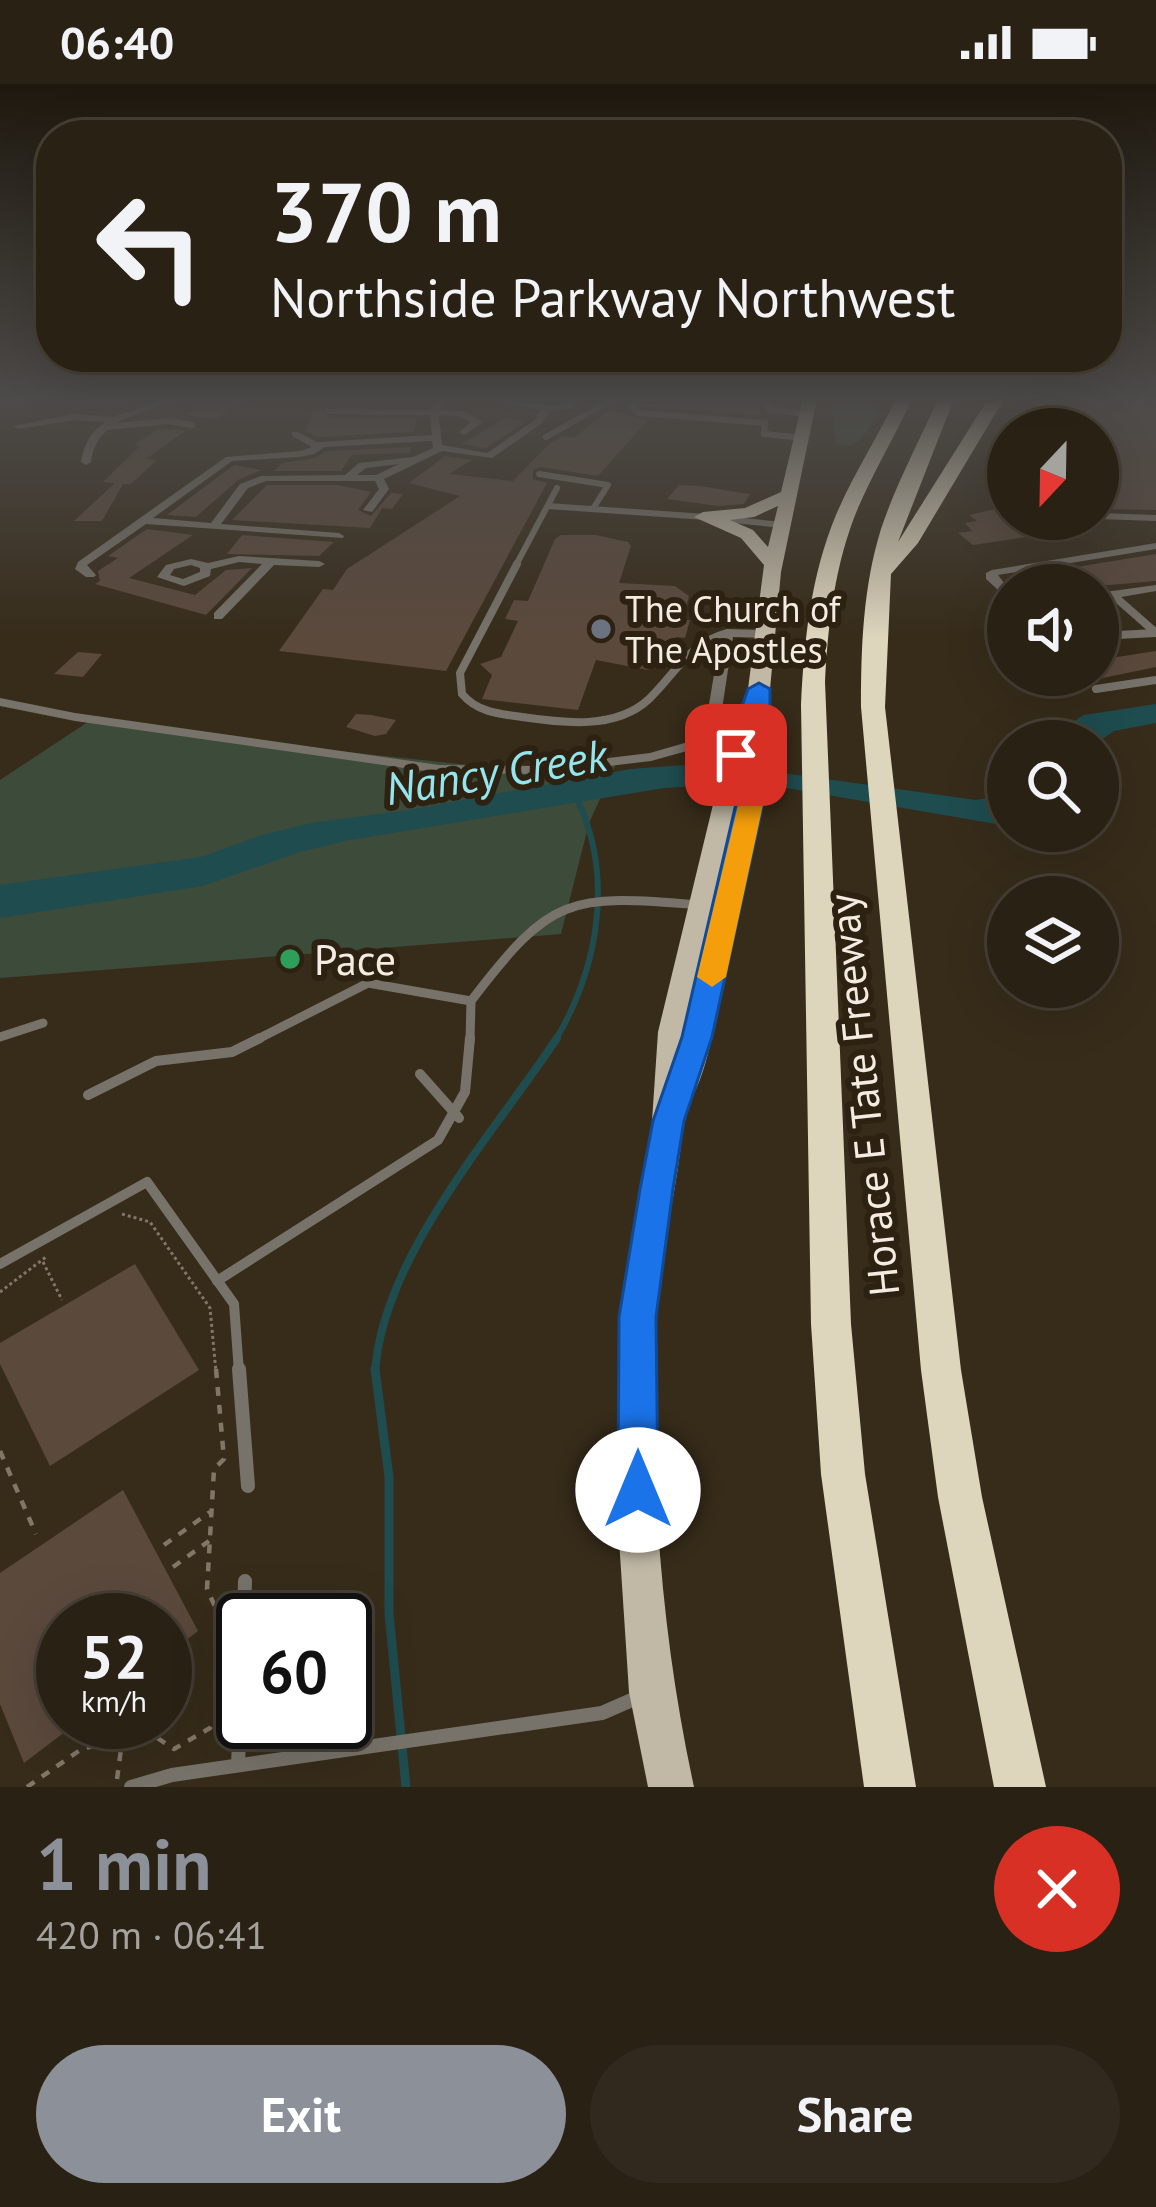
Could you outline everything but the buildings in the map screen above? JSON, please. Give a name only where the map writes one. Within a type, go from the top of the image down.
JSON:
[{"type":"highway","name":"Horace E Tate Freeway","points":[[865,478],[843,522],[816,633],[814,746],[832,1346],[843,1474],[890,1787]]},
{"type":"highway","name":"Horace E Tate Freeway","points":[[911,478],[880,573],[872,631],[887,872],[947,1413],[1020,1787]]},
{"type":"highway","points":[[880,573],[908,543],[947,478]]},
{"type":"main road","points":[[671,1787],[652,1692],[638,1524],[638,1317],[668,1121],[673,1032],[715,907],[740,797],[768,634],[774,565],[793,478]]},
{"type":"main road","points":[[703,517],[748,513],[790,494]]},
{"type":"main road","points":[[703,517],[748,534],[774,565]]},
{"type":"street","points":[[90,574],[81,569],[82,564],[204,478]]},
{"type":"street","points":[[191,562],[244,487],[265,478]]},
{"type":"street","points":[[304,478],[363,478]]},
{"type":"street","points":[[368,510],[384,489],[378,478]]},
{"type":"street","points":[[1119,517],[1156,518]]},
{"type":"street","points":[[148,521],[340,536]]},
{"type":"street","points":[[1047,564],[1156,546]]},
{"type":"street","points":[[206,567],[204,576],[190,583],[172,583],[163,577],[170,567],[191,562],[206,567],[239,559],[319,564]]},
{"type":"street","points":[[218,616],[259,579],[271,561]]},
{"type":"street","points":[[1119,594],[1156,588]]},
{"type":"street","points":[[0,702],[439,769],[542,770],[651,758],[700,743],[712,729],[727,633],[768,634]]},
{"type":"lane","points":[[567,478],[608,485],[594,507]]},
{"type":"lane","points":[[557,488],[460,674],[462,697],[480,709],[542,718],[610,719],[640,707],[705,638],[727,633]]},
{"type":"lane","points":[[549,503],[783,525]]},
{"type":"lane","points":[[549,503],[579,508]]},
{"type":"lane","points":[[541,519],[553,511],[594,507]]},
{"type":"lane","points":[[1119,606],[1155,633]]},
{"type":"lane","points":[[1119,635],[1155,633]]},
{"type":"lane","points":[[1119,686],[1156,680]]},
{"type":"lane","points":[[217,1281],[418,1155],[459,1118],[470,1071],[471,1001],[539,920],[590,904],[715,907]]},
{"type":"lane","points":[[88,1095],[156,1061],[232,1052],[368,983],[471,1001]]},
{"type":"lane","points":[[0,1037],[43,1023]]},
{"type":"lane","points":[[420,1074],[459,1118]]},
{"type":"lane","points":[[0,1264],[147,1182],[234,1304],[248,1486]]},
{"type":"lane","points":[[245,1581],[245,1593]]},
{"type":"lane","points":[[131,1787],[172,1774],[602,1713],[652,1692]]},
{"type":"lane","points":[[238,1749],[238,1765]]},
{"type":"path","points":[[119,1214],[151,1222],[210,1308],[224,1459],[214,1469],[207,1588],[216,1604]]},
{"type":"path","points":[[0,1292],[52,1252]]},
{"type":"path","points":[[42,1260],[62,1300]]},
{"type":"path","points":[[0,1451],[36,1534]]},
{"type":"path","points":[[164,1545],[212,1511]]},
{"type":"path","points":[[173,1567],[210,1540]]},
{"type":"path","points":[[192,1738],[210,1728],[216,1718]]},
{"type":"path","points":[[27,1787],[82,1749]]},
{"type":"path","points":[[116,1787],[121,1749]]},
{"type":"green space","points":[[97,716],[235,740],[525,771],[616,764],[589,823],[561,934],[0,978],[0,780]]},
{"type":"water","points":[[1156,704],[1156,723],[1119,730],[1119,720],[1076,720]]},
{"type":"water","points":[[712,763],[987,798],[987,822],[775,786],[664,788],[350,840],[202,886],[0,918],[0,885],[201,857],[311,823],[630,769]]},
{"type":"waterway","name":"Nancy Creek","points":[[555,1040],[582,984],[596,923],[596,861],[578,801]]},
{"type":"waterway","points":[[375,1371],[398,1284],[420,1240],[555,1040]]},
{"type":"waterway","points":[[375,1371],[389,1477],[389,1614],[406,1787]]},
{"type":"slow traffic","points":[[712,977],[750,805]]},
{"type":"place","name":"The Church of The Apostles","points":[[601,629]]},
{"type":"place","name":"Pace","points":[[290,959]]},
{"type":"route","points":[[638,1490],[638,1317],[656,1189],[668,1121],[697,1037],[752,799],[759,689],[736,755]]}]
